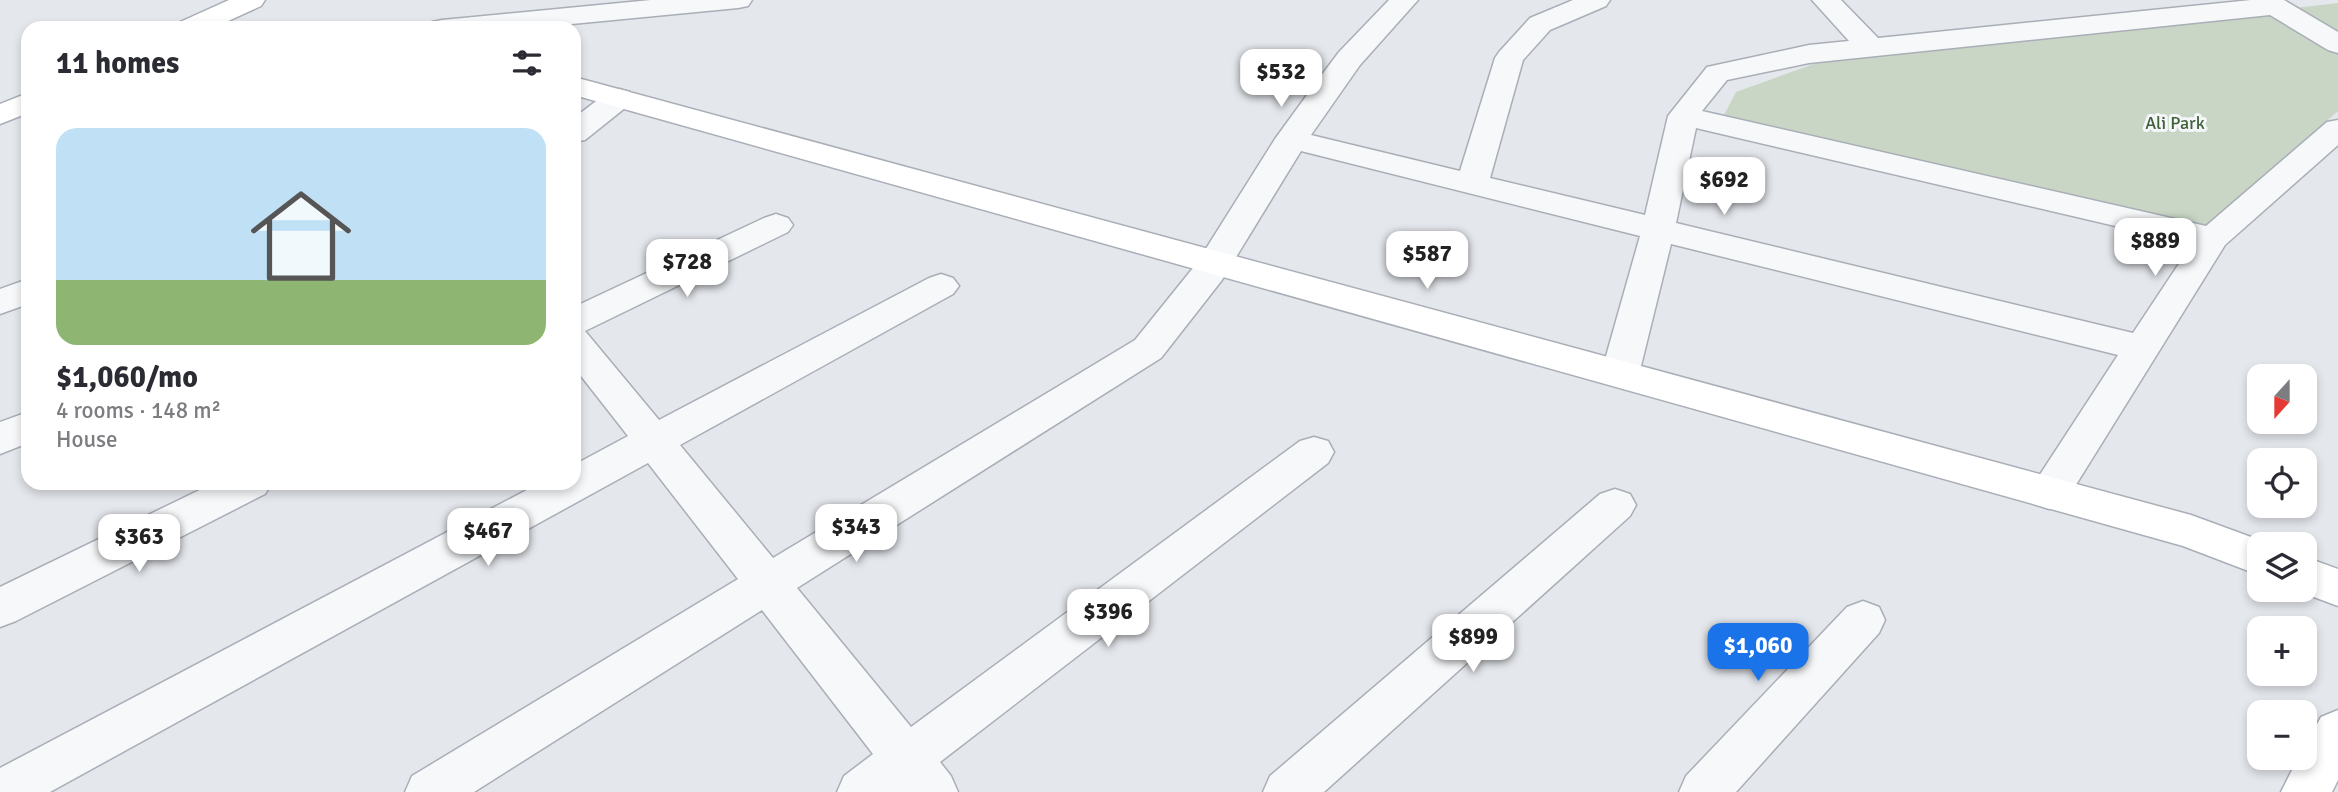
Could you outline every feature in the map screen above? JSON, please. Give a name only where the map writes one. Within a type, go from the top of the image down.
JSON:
[{"type":"street","points":[[205,21],[251,0]]},
{"type":"street","points":[[516,21],[738,0]]},
{"type":"street","points":[[430,792],[766,582],[1148,349],[1216,262],[1291,139],[1377,24],[1404,0]]},
{"type":"street","points":[[1472,184],[1509,58],[1540,24],[1596,0]]},
{"type":"street","points":[[1826,0],[1871,48]]},
{"type":"street","points":[[1620,374],[1658,230],[1683,116],[1717,73],[1809,54],[2269,3],[2338,44]]},
{"type":"street","points":[[581,88],[2191,532],[2247,553]]},
{"type":"street","points":[[581,128],[619,98]]},
{"type":"street","points":[[0,115],[21,105]]},
{"type":"street","points":[[1683,116],[2213,238]]},
{"type":"street","points":[[2049,493],[2213,238],[2338,129]]},
{"type":"street","points":[[1291,139],[2144,349]]},
{"type":"street","points":[[581,320],[776,225]]},
{"type":"street","points":[[581,482],[942,286]]},
{"type":"street","points":[[0,302],[21,294]]},
{"type":"street","points":[[581,350],[920,775]]},
{"type":"street","points":[[0,439],[21,429]]},
{"type":"street","points":[[862,792],[920,775],[1314,452]]},
{"type":"street","points":[[0,608],[237,490]]},
{"type":"street","points":[[4,792],[566,490]]},
{"type":"street","points":[[1288,792],[1615,505]]},
{"type":"street","points":[[2317,580],[2338,588]]},
{"type":"street","points":[[1704,792],[1863,620]]},
{"type":"street","points":[[2306,792],[2338,732]]},
{"type":"green space","points":[[2338,3],[2338,34],[2295,8]]},
{"type":"green space","name":"Ali Park","points":[[2268,14],[2338,54],[2338,111],[2202,230],[1721,121],[1736,92],[1822,61]]}]
